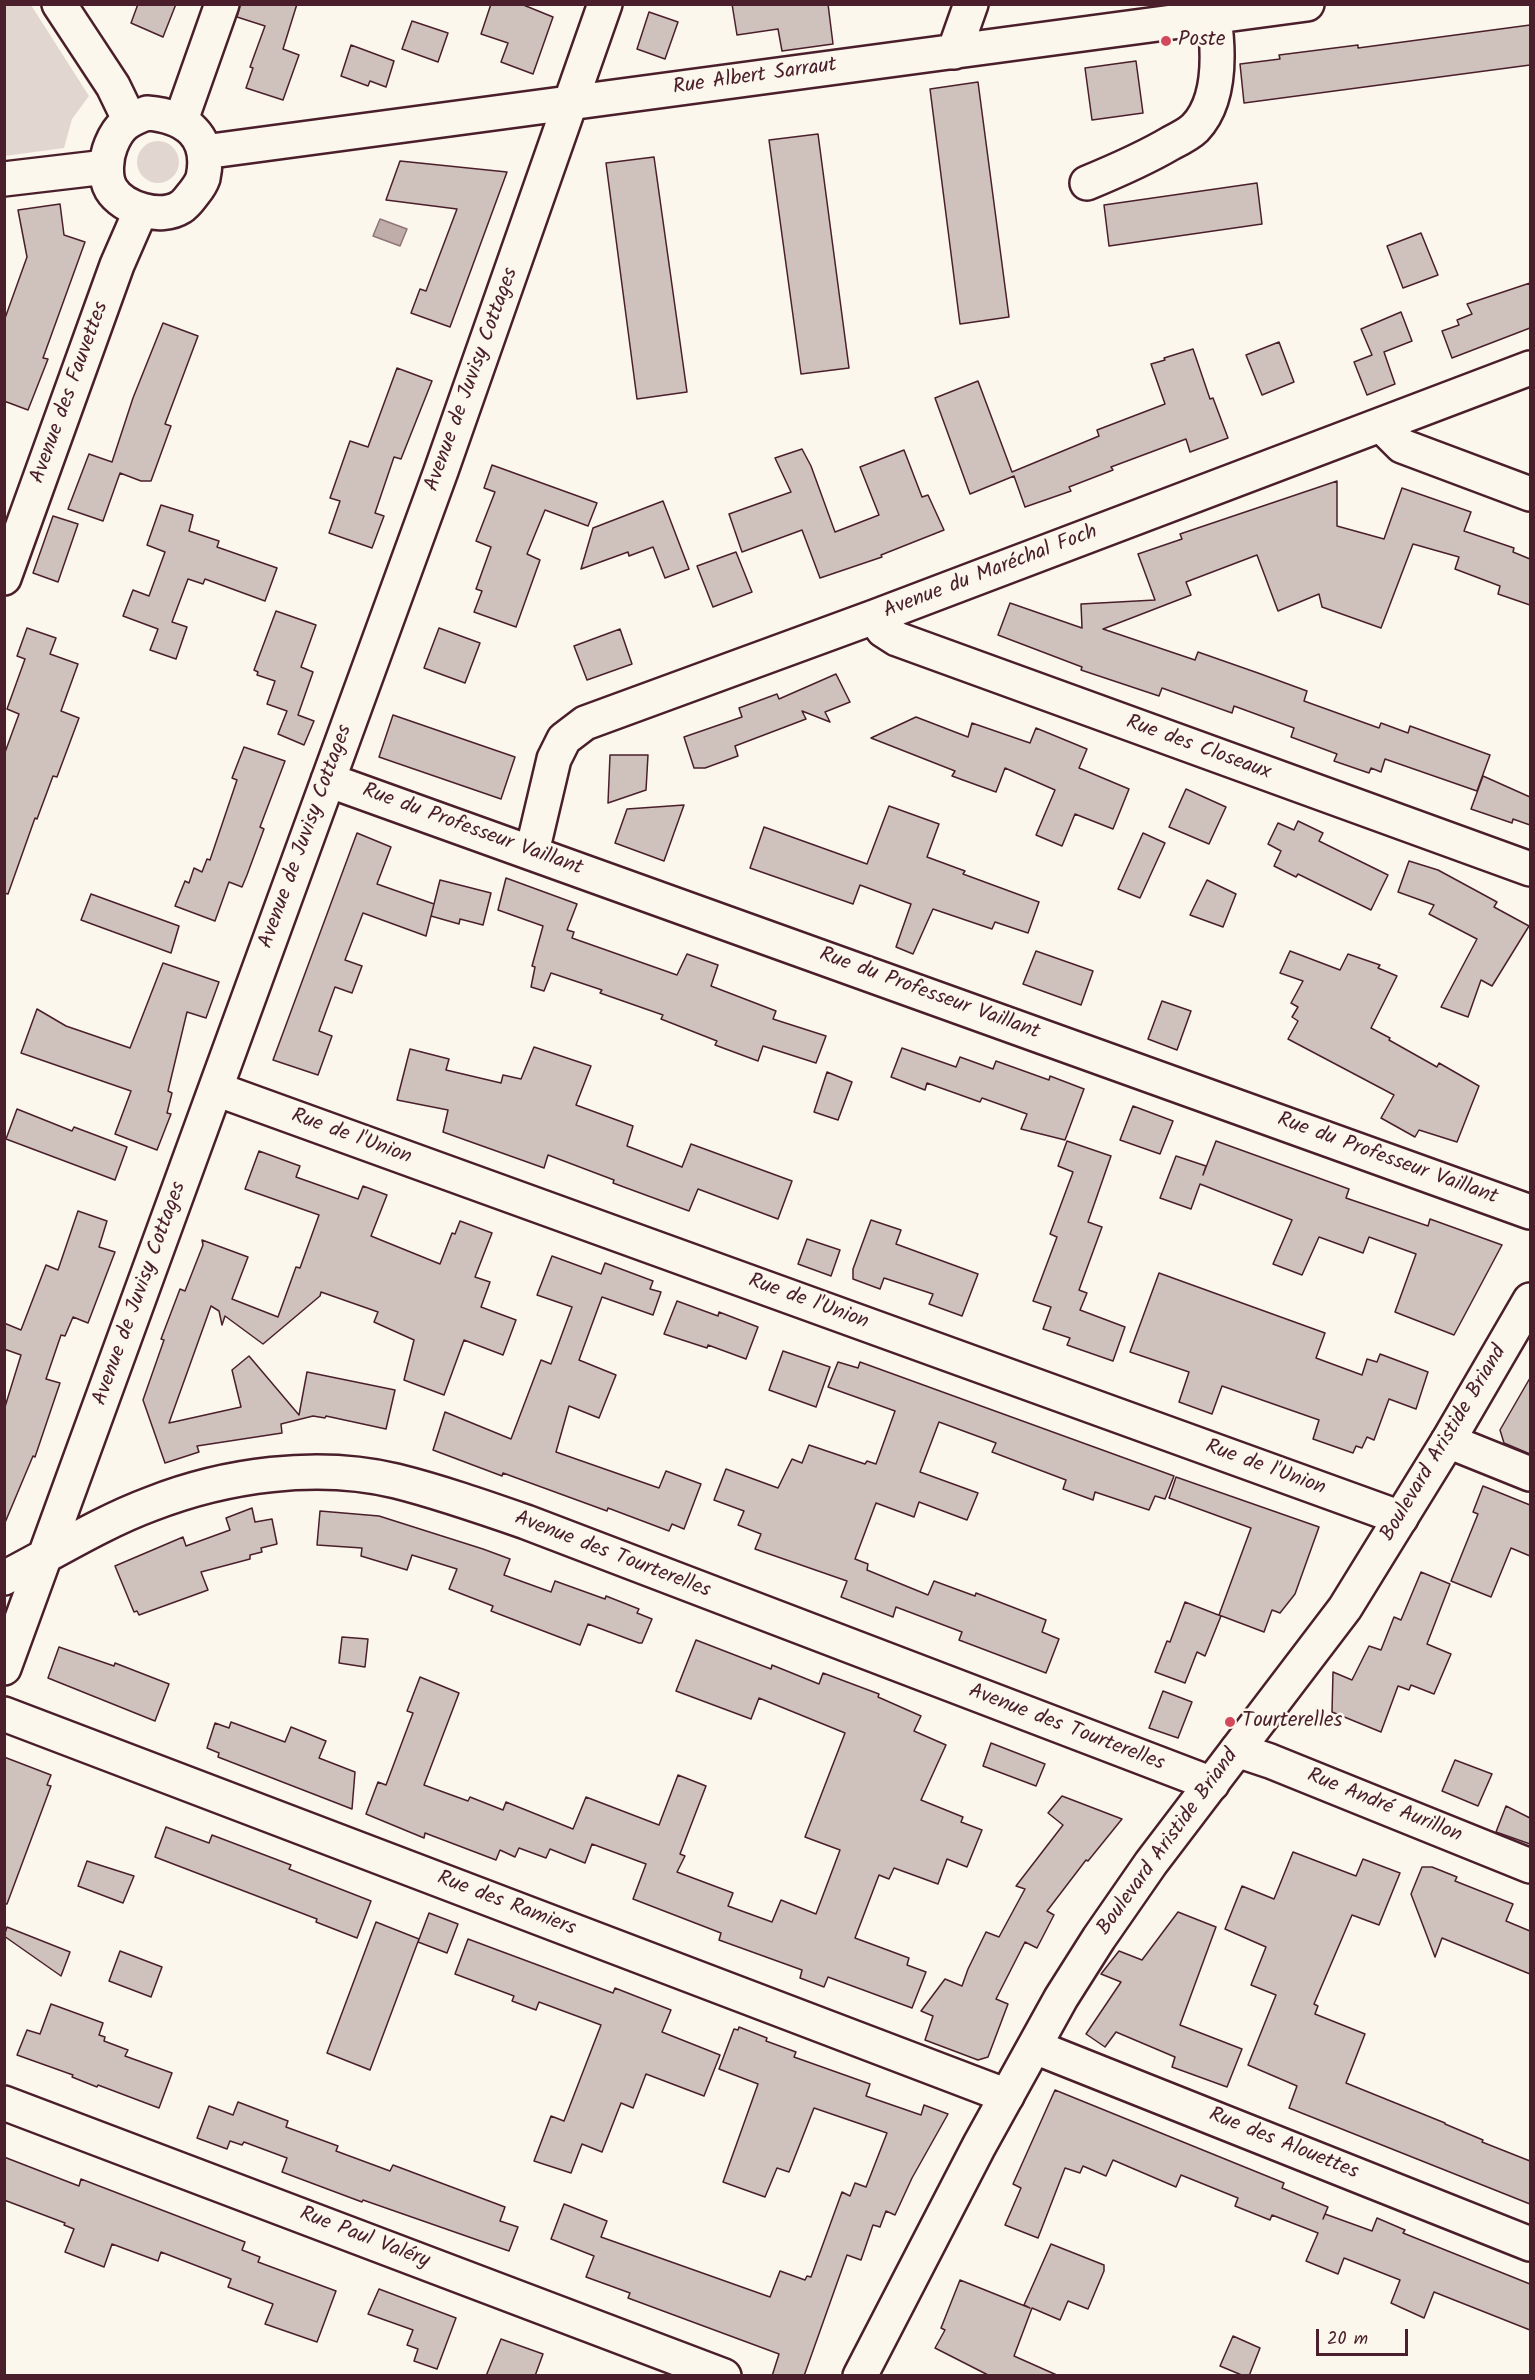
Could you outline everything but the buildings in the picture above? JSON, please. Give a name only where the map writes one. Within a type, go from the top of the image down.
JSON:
[{"type":"street","points":[[59,4],[113,86],[129,119]]},
{"type":"street","points":[[181,120],[222,4]]},
{"type":"street","name":"Avenue de Juvisy Cottages","points":[[4,1668],[441,471],[605,4]]},
{"type":"street","points":[[954,52],[971,4]]},
{"type":"street","name":"Rue Albert Sarraut","points":[[204,152],[1307,4]]},
{"type":"street","points":[[1087,183],[1139,162],[1194,129],[1209,108],[1215,83],[1217,37],[1214,17]]},
{"type":"street","points":[[147,113],[167,115],[181,120],[197,135],[204,152],[206,164],[201,183],[181,208],[161,212],[141,210],[125,202],[111,190],[106,167],[108,151],[121,125],[129,119],[147,113]]},
{"type":"street","points":[[4,179],[106,167]]},
{"type":"street","name":"Avenue des Fauvettes","points":[[4,578],[117,265],[141,210]]},
{"type":"street","name":"Avenue du Maréchal Foch","points":[[532,852],[554,759],[564,739],[585,723],[874,617],[1530,368]]},
{"type":"street","points":[[1381,425],[1402,446],[1530,494]]},
{"type":"street","name":"Rue des Closeaux","points":[[874,617],[883,630],[897,639],[1530,869]]},
{"type":"street","name":"Rue du Professeur Vaillant","points":[[328,780],[1530,1212]]},
{"type":"street","name":"Rue de l'Union","points":[[216,1089],[1401,1518]]},
{"type":"street","name":"Boulevard Aristide Briand","points":[[866,2374],[1007,2096],[1061,1998],[1099,1938],[1152,1863],[1345,1608],[1449,1441],[1530,1300]]},
{"type":"street","points":[[1449,1441],[1530,1474]]},
{"type":"street","name":"Avenue des Tourterelles","points":[[4,1578],[98,1528],[149,1504],[201,1487],[257,1476],[323,1472],[394,1480],[526,1522],[1212,1784]]},
{"type":"street","name":"Rue des Ramiers","points":[[4,1714],[1007,2096]]},
{"type":"street","name":"Rue André Aurillon","points":[[1237,1750],[1270,1761],[1530,1866]]},
{"type":"street","name":"Rue des Alouettes","points":[[1035,2047],[1530,2244]]},
{"type":"street","name":"Rue Paul Valéry","points":[[4,2103],[724,2376]]},
{"type":"shaded area","points":[[4,5],[31,5],[89,96],[72,119],[64,148],[5,156]]},
{"type":"shaded area","points":[[158,141],[166,142],[173,147],[178,154],[178,170],[173,177],[166,182],[158,183],[150,182],[143,177],[138,170],[137,162],[138,154],[143,147],[150,142]]},
{"type":"shaded area","points":[[380,219],[407,229],[400,246],[373,236]]},
{"type":"place","name":"Poste","points":[[1166,41]]},
{"type":"place","name":"Tourterelles","points":[[1230,1722]]}]
